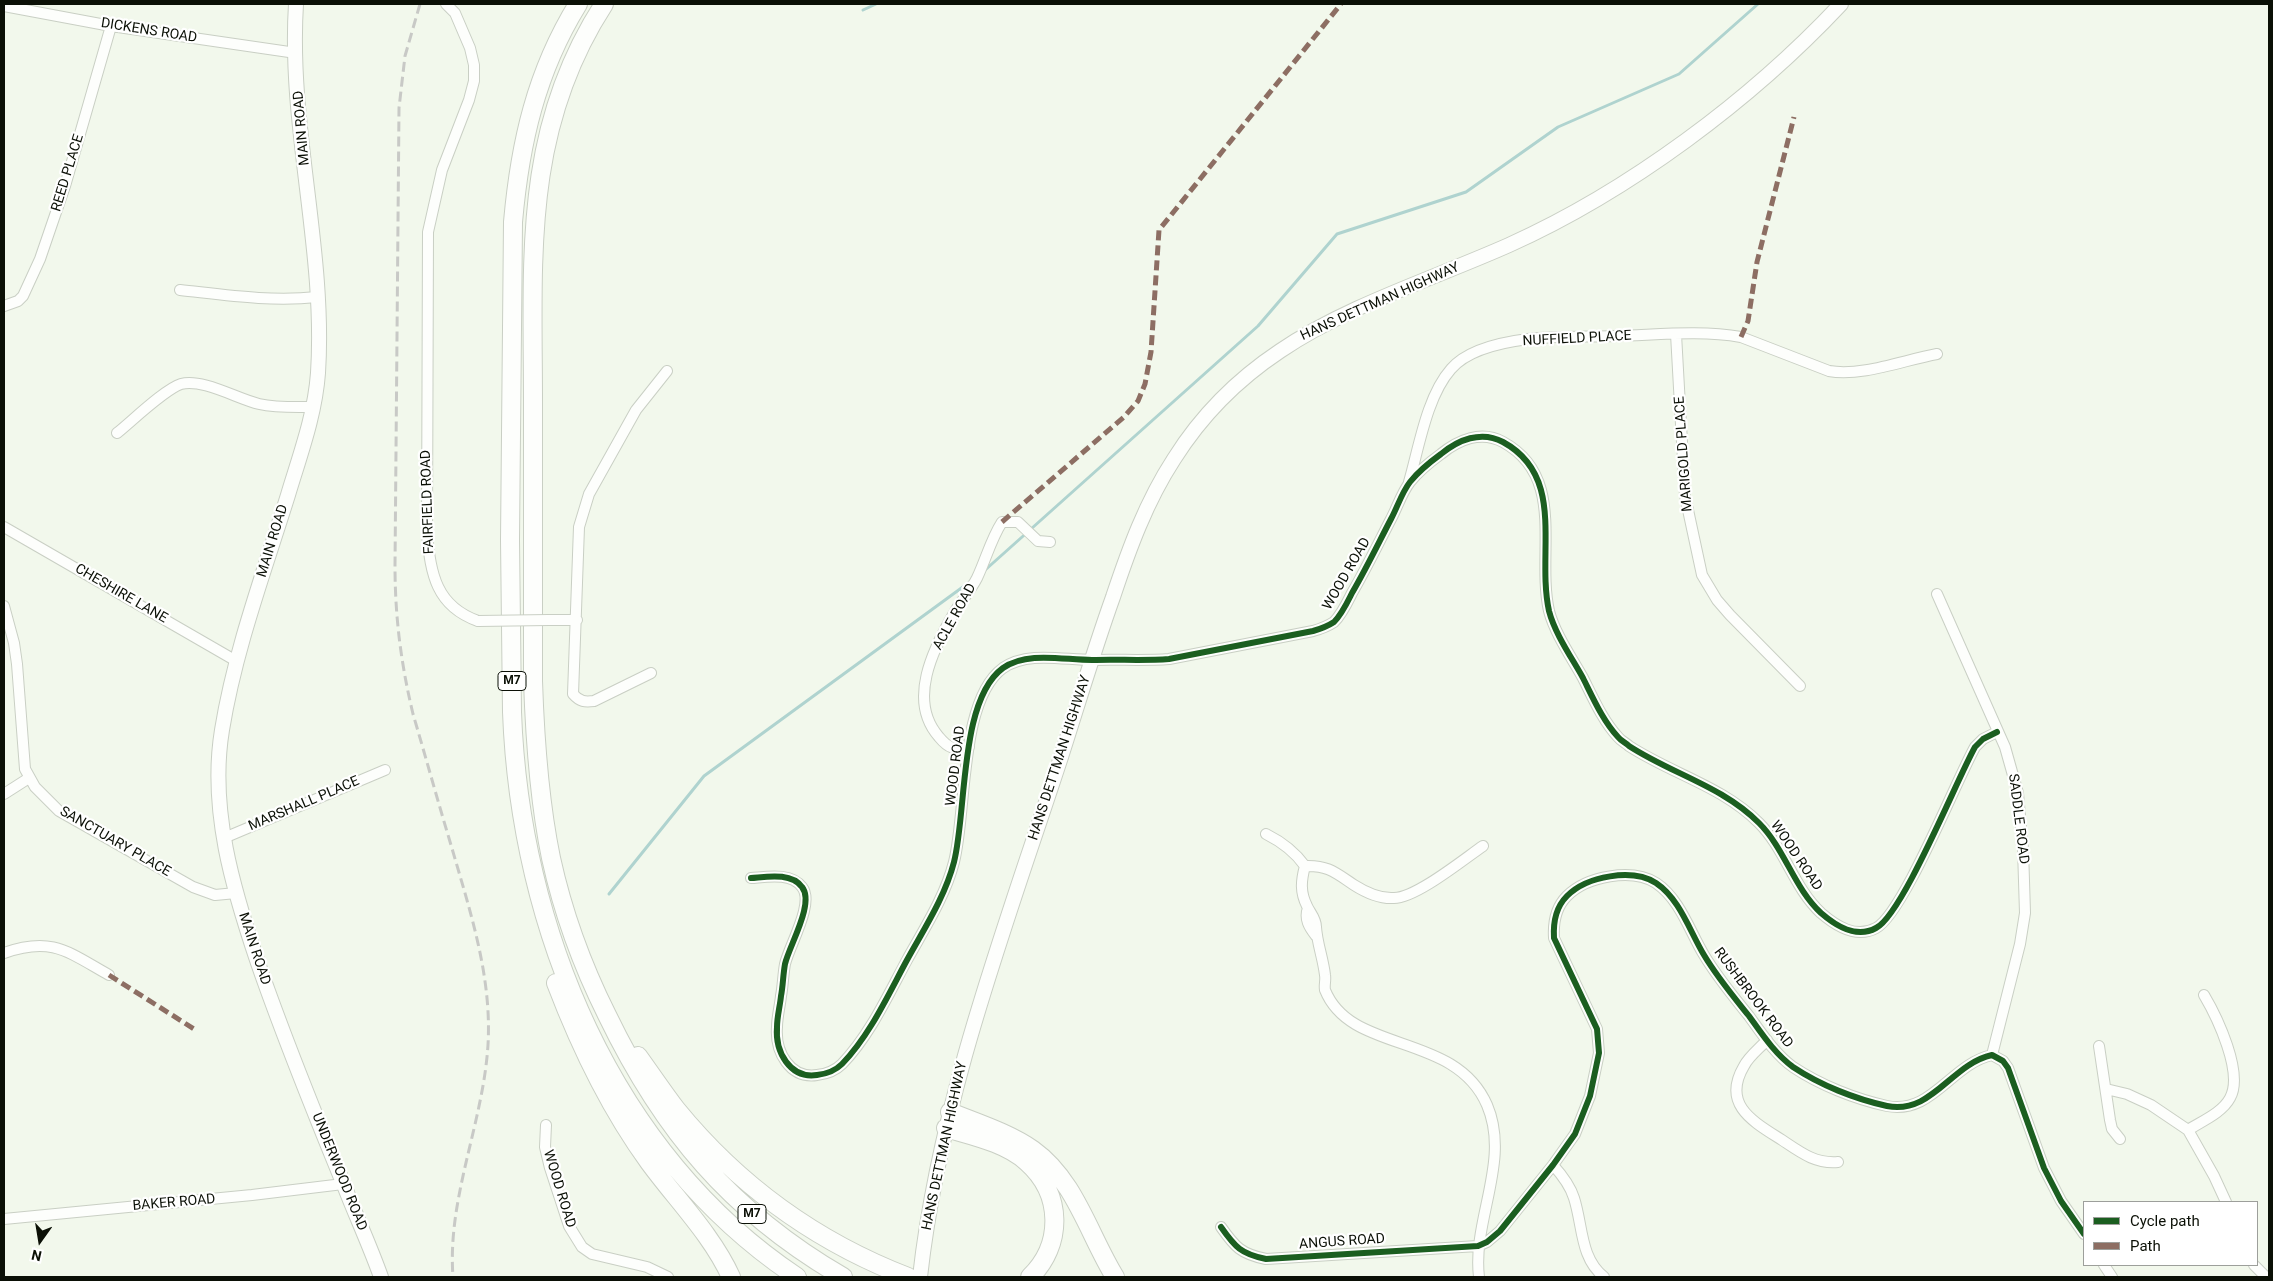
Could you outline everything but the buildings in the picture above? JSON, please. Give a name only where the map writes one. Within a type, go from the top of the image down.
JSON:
[{"type":"highway","name":"M7","points":[[578,4],[554,46],[534,100],[524,134],[513,222],[510,530],[512,719],[523,820],[537,888],[557,953],[592,1037],[620,1089],[646,1131],[714,1212],[741,1236],[798,1277]]},
{"type":"highway","name":"M7","points":[[604,4],[569,70],[548,131],[541,165],[534,241],[533,605],[535,743],[551,858],[564,906],[588,978],[632,1067],[676,1133],[702,1164],[735,1198],[783,1239],[843,1277]]},
{"type":"highway","points":[[537,888],[540,922],[548,959],[584,1052],[628,1131],[721,1258],[731,1277]]},
{"type":"highway","points":[[588,978],[634,1049],[676,1108],[723,1159],[774,1204],[826,1239],[863,1258],[908,1277]]},
{"type":"highway","points":[[948,1120],[1004,1148],[1026,1162],[1043,1179],[1051,1200],[1056,1222],[1054,1236],[1045,1259],[1030,1277]]},
{"type":"highway","points":[[948,1120],[1011,1138],[1033,1150],[1053,1168],[1085,1218],[1115,1277]]},
{"type":"street","name":"MAIN ROAD","points":[[296,4],[296,53],[317,298],[318,378],[313,407],[226,708],[219,757],[218,785],[224,838],[236,893],[272,1004],[296,1066]]},
{"type":"street","name":"FAIRFIELD ROAD","points":[[446,4],[455,13],[470,48],[474,65],[474,80],[469,100],[442,170],[428,232],[427,535],[432,570],[440,592],[458,612],[478,621],[577,620]]},
{"type":"street","name":"HANS DETTMAN HIGHWAY","points":[[920,1277],[921,1262],[948,1120],[973,1027],[1092,660],[1135,534],[1157,488],[1189,437],[1222,398],[1240,382],[1276,354],[1313,331],[1513,243],[1606,193],[1645,169],[1685,142],[1736,102],[1797,48],[1841,4]]},
{"type":"street","name":"DICKENS ROAD","points":[[4,6],[111,26],[296,53]]},
{"type":"street","name":"REED PLACE","points":[[4,306],[18,301],[23,296],[40,260],[62,196],[111,26]]},
{"type":"street","points":[[180,290],[267,299],[317,298]]},
{"type":"street","name":"NUFFIELD PLACE","points":[[1409,483],[1436,394],[1451,369],[1462,359],[1498,346],[1528,340],[1676,334],[1741,337],[1829,371],[1840,373],[1867,370],[1937,354]]},
{"type":"street","name":"MARIGOLD PLACE","points":[[1676,334],[1685,496],[1702,575],[1717,600],[1730,615],[1800,686]]},
{"type":"street","points":[[651,673],[594,701],[585,702],[578,700],[573,694],[579,527],[589,494],[636,410],[667,372]]},
{"type":"street","points":[[117,433],[171,389],[184,383],[206,386],[258,404],[313,407]]},
{"type":"street","name":"WOOD ROAD","points":[[750,878],[782,877],[794,880],[802,886],[805,892],[804,912],[785,965],[777,1028],[778,1043],[784,1059],[791,1068],[801,1074],[816,1076],[829,1072],[841,1065],[862,1039],[937,906],[954,865],[958,847],[969,747],[979,702],[993,677],[1004,668],[1016,662],[1032,658],[1092,660],[1112,658],[1148,661],[1195,655],[1313,631],[1332,623],[1339,616],[1369,564],[1409,483],[1438,456],[1463,439],[1480,436],[1498,439],[1525,456],[1533,467],[1541,486],[1543,500],[1546,582],[1550,612],[1562,639],[1608,724],[1618,738],[1642,754],[1728,796],[1773,839],[1797,881],[1819,911],[1844,929],[1864,932],[1876,928],[1886,921],[1909,884],[1975,747],[1983,739],[1997,732]]},
{"type":"street","name":"ACLE ROAD","points":[[969,747],[959,750],[953,749],[946,745],[934,731],[928,718],[924,686],[929,666],[941,636],[977,577],[994,535],[1002,522],[1018,522],[1038,541],[1050,542]]},
{"type":"street","name":"CHESHIRE LANE","points":[[4,527],[238,662]]},
{"type":"street","name":"SADDLE ROAD","points":[[1937,594],[2009,758],[2018,793],[2025,895],[2020,944],[1992,1055]]},
{"type":"street","name":"SANCTUARY PLACE","points":[[4,606],[14,643],[22,750],[25,769],[29,778],[46,799],[59,811],[193,887],[215,894],[236,893]]},
{"type":"street","name":"MARSHALL PLACE","points":[[224,838],[385,770]]},
{"type":"street","points":[[4,794],[29,778]]},
{"type":"street","points":[[1266,834],[1278,840],[1298,856],[1305,866],[1301,892],[1308,908],[1306,919],[1316,936],[1325,975],[1325,988],[1332,1001],[1345,1016],[1360,1026],[1380,1036],[1422,1050],[1461,1070],[1476,1085],[1487,1106],[1492,1124],[1494,1172],[1478,1246],[1479,1277]]},
{"type":"street","points":[[1305,866],[1320,866],[1335,872],[1356,886],[1378,896],[1394,898],[1414,892],[1484,846]]},
{"type":"street","name":"RUSHBROOK ROAD","points":[[1478,1246],[1488,1242],[1500,1230],[1553,1165],[1575,1134],[1590,1096],[1599,1053],[1597,1029],[1554,938],[1553,925],[1556,913],[1567,896],[1578,888],[1598,880],[1623,875],[1634,876],[1656,884],[1675,904],[1716,974],[1780,1056],[1811,1078],[1835,1089],[1888,1106],[1914,1105],[1938,1090],[1973,1060],[1992,1055]]},
{"type":"street","points":[[4,953],[26,946],[44,944],[69,952],[109,975]]},
{"type":"street","points":[[2188,1130],[2221,1110],[2231,1097],[2234,1082],[2225,1039],[2214,1012],[2204,995]]},
{"type":"street","points":[[1767,1040],[1745,1065],[1740,1076],[1737,1093],[1743,1112],[1808,1158],[1818,1162],[1838,1162]]},
{"type":"street","points":[[2099,1046],[2112,1129],[2120,1139]]},
{"type":"street","points":[[1992,1055],[2003,1062],[2008,1068],[2044,1168],[2061,1201],[2083,1233]]},
{"type":"street","name":"UNDERWOOD ROAD","points":[[296,1066],[381,1277]]},
{"type":"street","points":[[2106,1089],[2127,1094],[2151,1105],[2188,1130],[2226,1201]]},
{"type":"street","name":"WOOD ROAD","points":[[546,1125],[546,1147],[550,1168],[569,1226],[582,1247],[592,1254],[647,1267],[668,1277]]},
{"type":"street","points":[[1553,1165],[1568,1184],[1574,1199],[1590,1262],[1604,1277]]},
{"type":"street","name":"BAKER ROAD","points":[[4,1219],[252,1196],[343,1184]]},
{"type":"street","name":"ANGUS ROAD","points":[[1221,1227],[1233,1244],[1242,1252],[1266,1259],[1478,1246]]},
{"type":"street","points":[[2105,1266],[2112,1277]]},
{"type":"street","points":[[2255,1266],[2266,1277]]},
{"type":"waterway","points":[[863,10],[876,4]]},
{"type":"waterway","points":[[984,571],[1258,326],[1337,234],[1466,192],[1558,127],[1679,74],[1758,4]]},
{"type":"waterway","points":[[609,894],[704,776],[971,581]]},
{"type":"railway","points":[[420,4],[405,56],[399,108],[396,604],[402,659],[413,714],[472,919],[483,969],[488,1019],[485,1074],[455,1219],[453,1277]]},
{"type":"marked path","points":[[1002,522],[1124,417],[1138,401],[1145,384],[1151,352],[1159,230],[1341,4]]},
{"type":"marked path","points":[[1741,337],[1748,321],[1757,262],[1794,117]]},
{"type":"marked path","points":[[109,975],[194,1029]]},
{"type":"cycle path","points":[[751,878],[778,876],[792,879],[802,887],[805,894],[800,925],[785,964],[777,1019],[777,1036],[786,1062],[799,1073],[807,1075],[831,1071],[842,1064],[852,1053],[870,1028],[934,913],[945,888],[954,862],[958,840],[972,730],[979,705],[989,683],[1003,668],[1013,663],[1034,658],[1092,660],[1169,659],[1313,631],[1329,625],[1337,619],[1344,608],[1393,515],[1404,490],[1410,482],[1424,467],[1448,449],[1462,441],[1478,437],[1495,438],[1503,442],[1523,457],[1535,475],[1542,495],[1545,518],[1546,588],[1549,611],[1559,637],[1613,731],[1629,746],[1645,756],[1713,790],[1745,810],[1768,833],[1812,903],[1821,913],[1840,926],[1854,932],[1869,931],[1876,928],[1887,918],[1900,899],[1929,845],[1975,747],[1983,739],[1997,732]]},
{"type":"cycle path","points":[[1221,1227],[1239,1249],[1250,1255],[1266,1259],[1478,1246],[1487,1242],[1500,1231],[1553,1165],[1575,1134],[1590,1096],[1599,1053],[1597,1029],[1554,938],[1554,926],[1558,910],[1567,896],[1586,883],[1610,876],[1623,875],[1646,878],[1656,883],[1672,898],[1684,916],[1704,955],[1725,986],[1780,1056],[1803,1074],[1850,1095],[1887,1106],[1903,1107],[1917,1103],[1929,1096],[1978,1060],[1992,1055],[2003,1061],[2008,1068],[2044,1168],[2061,1201],[2083,1233]]}]
